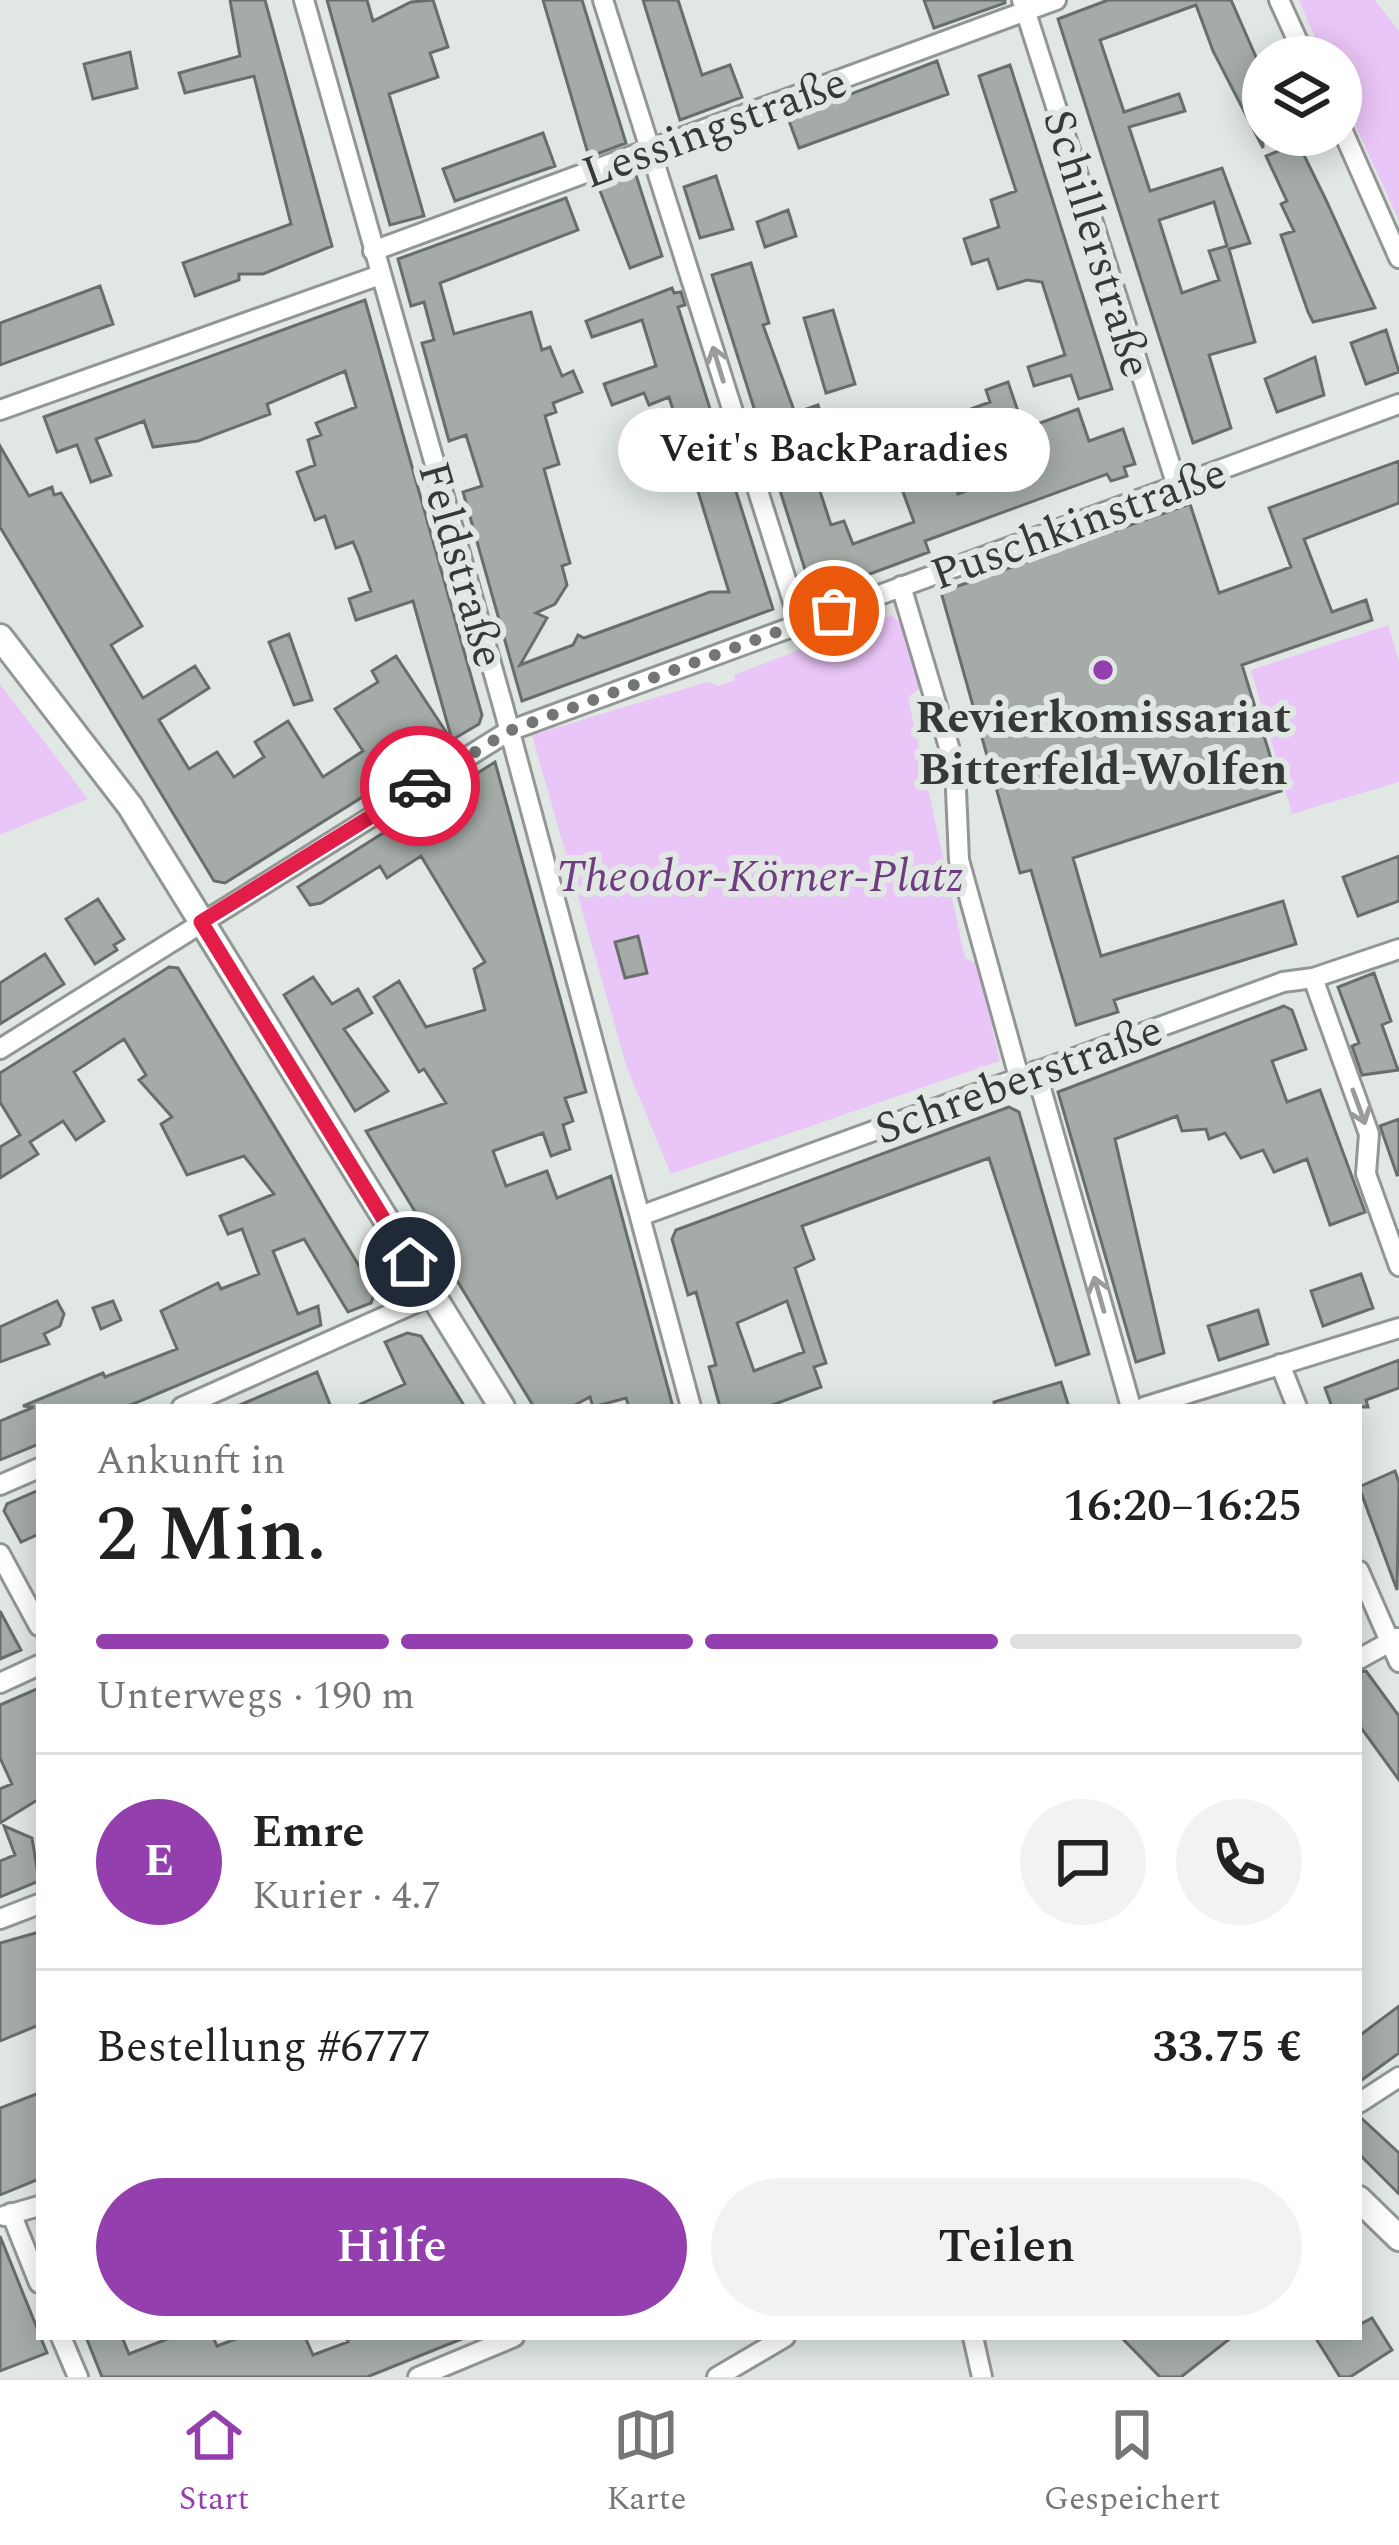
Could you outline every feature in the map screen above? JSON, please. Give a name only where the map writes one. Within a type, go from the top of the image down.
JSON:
[{"type":"street","name":"Feldstraße","points":[[304,0],[509,731],[690,1404]]},
{"type":"street","points":[[603,0],[800,624]]},
{"type":"street","name":"Lessingstraße","points":[[373,251],[1024,5],[1056,0]]},
{"type":"street","points":[[1279,0],[1295,36]]},
{"type":"street","name":"Schillerstraße","points":[[1024,5],[1177,486]]},
{"type":"street","points":[[1354,156],[1399,258]]},
{"type":"street","points":[[0,410],[380,274]]},
{"type":"street","name":"Puschkinstraße","points":[[0,1049],[509,731],[1399,404]]},
{"type":"street","points":[[902,586],[955,767],[959,860],[1130,1404]]},
{"type":"street","points":[[0,637],[114,781],[500,1404]]},
{"type":"street","name":"Schreberstraße","points":[[640,1216],[1283,982],[1313,979],[1399,949]]},
{"type":"street","points":[[1313,979],[1369,1134],[1366,1174],[1399,1266]]},
{"type":"street","points":[[189,1404],[431,1296]]},
{"type":"street","points":[[1153,1404],[1399,1328]]},
{"type":"street","points":[[1280,1364],[1296,1404]]},
{"type":"street","points":[[0,1485],[36,1469]]},
{"type":"street","points":[[0,1554],[36,1620]]},
{"type":"street","points":[[1362,1576],[1394,1640],[1399,1662]]},
{"type":"street","points":[[1362,1657],[1394,1640]]},
{"type":"street","points":[[0,1683],[36,1666]]},
{"type":"street","points":[[0,1919],[36,1905]]},
{"type":"street","points":[[1362,2101],[1399,2077]]},
{"type":"street","points":[[1362,2202],[1399,2238]]},
{"type":"street","points":[[36,2207],[5,2216],[36,2277]]},
{"type":"street","points":[[63,2340],[78,2377]]},
{"type":"street","points":[[418,2377],[507,2340]]},
{"type":"street","points":[[717,2377],[780,2340]]},
{"type":"street","points":[[974,2340],[982,2377]]},
{"type":"green space","points":[[1299,0],[1375,0],[1399,31],[1399,220],[1362,140],[1362,36],[1314,36]]},
{"type":"green space","name":"Theodor-Körner-Platz","points":[[892,615],[905,629],[922,687],[908,697],[965,958],[977,964],[1000,1061],[671,1174],[627,1068],[532,735],[707,682],[719,686],[735,680],[734,675]]},
{"type":"green space","points":[[1388,625],[1399,661],[1399,782],[1292,814],[1251,670]]},
{"type":"green space","points":[[0,684],[88,799],[0,835]]},
{"type":"building","points":[[230,0],[265,0],[332,246],[263,274],[239,274],[239,280],[195,296],[183,263],[291,224],[254,76],[185,93],[179,73],[240,56]]},
{"type":"building","points":[[327,0],[367,0],[373,21],[411,2],[433,0],[448,47],[430,53],[438,77],[389,94],[424,216],[390,225]]},
{"type":"building","points":[[543,0],[582,0],[626,143],[589,157]]},
{"type":"building","points":[[643,0],[678,0],[702,75],[730,65],[742,97],[680,120]]},
{"type":"building","points":[[924,0],[1005,0],[1005,3],[934,28]]},
{"type":"building","points":[[1108,0],[1231,0],[1247,36],[1242,36],[1242,107],[1196,5],[1100,40],[1124,112],[1179,94],[1185,111],[1129,127],[1150,191],[1222,168],[1250,243],[1229,249],[1255,342],[1209,355],[1231,428],[1193,443],[1058,19]],"holes":[[[1214,202],[1227,246],[1209,251],[1219,280],[1182,293],[1159,220]]]},
{"type":"building","points":[[130,52],[137,88],[93,99],[84,64]]},
{"type":"building","points":[[937,61],[948,94],[799,148],[788,118]]},
{"type":"building","points":[[1010,65],[1112,389],[1079,399],[1071,375],[1034,386],[1028,367],[1065,355],[1042,282],[1027,280],[998,289],[988,259],[972,264],[964,239],[999,227],[991,200],[1016,191],[979,76]]},
{"type":"building","points":[[543,133],[555,166],[455,201],[443,169]]},
{"type":"building","points":[[1266,156],[1304,156],[1375,308],[1313,322],[1281,235],[1294,231],[1281,204],[1287,201]]},
{"type":"building","points":[[634,169],[662,256],[630,268],[597,183]]},
{"type":"building","points":[[716,176],[733,229],[700,238],[684,187]]},
{"type":"building","points":[[566,198],[578,230],[440,283],[454,334],[531,312],[542,350],[550,347],[562,376],[573,371],[582,392],[553,403],[556,412],[545,416],[559,464],[544,469],[570,563],[562,566],[567,585],[555,604],[536,613],[547,618],[520,665],[573,645],[578,635],[584,638],[710,592],[729,592],[669,397],[649,405],[644,393],[612,405],[604,384],[656,366],[642,320],[592,337],[586,321],[672,288],[674,293],[681,292],[685,305],[678,307],[773,609],[522,701],[463,492],[482,486],[466,435],[449,441],[422,343],[434,340],[424,302],[411,306],[398,259]]},
{"type":"building","points":[[788,210],[796,236],[765,247],[757,222]]},
{"type":"building","points":[[751,263],[769,323],[763,325],[795,413],[818,405],[827,433],[842,428],[853,464],[815,476],[831,525],[844,521],[853,544],[914,522],[892,462],[958,434],[952,416],[990,402],[986,390],[1008,382],[1024,429],[1078,409],[1089,441],[1123,429],[1135,464],[1124,467],[1127,476],[1111,481],[1107,474],[925,541],[929,552],[813,595],[712,275]],"holes":[[[982,445],[994,480],[958,494],[943,457]]]},
{"type":"building","points":[[100,286],[113,324],[0,365],[0,323]]},
{"type":"building","points":[[365,300],[482,715],[479,724],[452,740],[413,601],[356,620],[349,599],[371,591],[359,556],[353,542],[336,548],[325,516],[315,520],[297,472],[315,465],[308,440],[321,435],[316,423],[356,407],[345,371],[267,404],[270,414],[198,441],[153,447],[144,421],[96,439],[111,475],[91,482],[77,445],[57,452],[44,417]]},
{"type":"building","points":[[833,310],[855,384],[826,393],[804,318]]},
{"type":"building","points":[[1386,330],[1399,372],[1366,384],[1351,343]]},
{"type":"building","points":[[1315,357],[1324,395],[1277,412],[1265,379]]},
{"type":"building","points":[[894,434],[901,455],[878,462],[870,442]]},
{"type":"building","points":[[0,446],[29,496],[52,487],[54,495],[61,493],[142,626],[111,645],[143,698],[195,666],[209,688],[159,720],[189,769],[217,752],[234,777],[264,757],[255,742],[288,721],[323,777],[363,751],[335,709],[378,682],[372,671],[396,656],[452,741],[225,883],[214,881],[0,527]]},
{"type":"building","name":"Revierkomissariat Bitterfeld-Wolfen","points":[[1399,461],[1399,503],[1304,539],[1332,612],[1366,600],[1372,620],[1242,665],[1281,791],[1073,858],[1101,956],[1283,901],[1296,944],[1114,1000],[1118,1012],[1076,1025],[1031,870],[1020,873],[941,592],[1190,504],[1219,593],[1291,567],[1269,508]]},
{"type":"building","points":[[289,634],[312,700],[294,705],[269,642]]},
{"type":"building","points":[[495,762],[586,1092],[565,1098],[573,1121],[563,1125],[570,1149],[551,1156],[543,1133],[493,1151],[506,1186],[547,1171],[557,1198],[611,1176],[672,1404],[628,1404],[626,1398],[592,1404],[590,1397],[577,1404],[532,1404],[366,1131],[446,1103],[424,1069],[419,1072],[374,997],[399,981],[426,1027],[485,1010],[474,969],[485,962],[421,856],[387,878],[380,866],[321,903],[310,905],[298,887]]},
{"type":"building","points":[[1399,856],[1399,901],[1358,916],[1343,877]]},
{"type":"building","points":[[98,899],[124,939],[114,945],[117,950],[95,964],[66,919]]},
{"type":"building","points":[[638,936],[647,973],[625,978],[615,942]]},
{"type":"building","points":[[45,954],[64,984],[0,1024],[0,983]]},
{"type":"building","points":[[169,967],[178,968],[375,1292],[371,1303],[348,1312],[304,1239],[273,1251],[298,1314],[318,1306],[321,1325],[133,1404],[36,1404],[36,1445],[0,1460],[0,1421],[34,1407],[23,1406],[103,1373],[105,1377],[177,1349],[161,1311],[218,1283],[221,1289],[259,1274],[242,1229],[228,1234],[220,1216],[274,1194],[244,1156],[187,1175],[161,1124],[172,1117],[139,1080],[146,1075],[124,1039],[74,1072],[104,1121],[76,1140],[63,1121],[30,1142],[38,1154],[0,1178],[0,1147],[20,1135],[0,1102],[0,1073]]},
{"type":"building","points":[[1374,973],[1391,1021],[1382,1025],[1398,1070],[1362,1075],[1352,1046],[1359,1043],[1338,987]]},
{"type":"building","points":[[313,977],[332,1004],[358,989],[372,1013],[344,1029],[388,1091],[355,1111],[284,995]]},
{"type":"building","points":[[1284,1006],[1292,1010],[1306,1049],[1272,1061],[1287,1102],[1320,1090],[1365,1212],[1330,1225],[1307,1159],[1274,1172],[1263,1150],[1241,1158],[1225,1133],[1209,1139],[1206,1129],[1182,1131],[1177,1116],[1115,1139],[1164,1353],[1136,1362],[1058,1092]]},
{"type":"building","points":[[1009,1107],[1019,1112],[1089,1354],[1056,1365],[989,1158],[802,1226],[814,1259],[795,1268],[826,1363],[814,1367],[821,1387],[775,1404],[719,1404],[709,1367],[716,1365],[696,1292],[688,1295],[672,1239],[676,1230]],"holes":[[[787,1301],[804,1352],[754,1371],[737,1323]]]},
{"type":"building","points":[[1399,1119],[1399,1174],[1397,1175],[1380,1126]]},
{"type":"building","points":[[1361,1274],[1373,1308],[1323,1326],[1311,1291]]},
{"type":"building","points":[[57,1301],[64,1314],[60,1326],[44,1334],[49,1344],[0,1362],[0,1327]]},
{"type":"building","points":[[113,1301],[121,1320],[101,1329],[93,1308]]},
{"type":"building","points":[[1258,1310],[1268,1344],[1219,1360],[1208,1326]]},
{"type":"building","points":[[407,1333],[421,1336],[463,1404],[361,1404],[405,1384],[385,1342]]},
{"type":"building","points":[[1399,1360],[1399,1388],[1366,1400],[1368,1407],[1331,1404],[1325,1388]]},
{"type":"building","points":[[317,1372],[330,1404],[242,1404]]},
{"type":"building","points":[[1061,1382],[1068,1404],[994,1404]]},
{"type":"building","points":[[1395,1471],[1399,1483],[1397,1590],[1362,1495],[1362,1486]]},
{"type":"building","points":[[36,1491],[36,1535],[21,1542],[4,1511],[7,1504]]},
{"type":"building","points":[[0,1611],[21,1650],[0,1659]]},
{"type":"building","points":[[1362,1672],[1399,1716],[1399,1780],[1362,1729]]},
{"type":"building","points":[[36,1689],[36,1801],[0,1823],[0,1789],[12,1784],[0,1758],[0,1705]]},
{"type":"building","points":[[4,1826],[32,1838],[36,1882],[0,1897],[0,1861],[15,1855]]},
{"type":"building","points":[[36,1933],[36,2026],[0,2041],[0,1943]]},
{"type":"building","points":[[1399,2006],[1399,2053],[1362,2080],[1362,2034]]},
{"type":"building","points":[[36,2094],[36,2180],[0,2195],[0,2108]]},
{"type":"building","points":[[1362,2119],[1399,2153],[1399,2194],[1362,2157]]},
{"type":"building","points":[[0,2236],[36,2326],[36,2340],[42,2340],[47,2353],[0,2371]]},
{"type":"building","points":[[1372,2318],[1392,2350],[1350,2377],[1340,2377],[1317,2340],[1362,2340],[1362,2323]]},
{"type":"building","points":[[87,2340],[123,2340],[129,2354],[164,2340],[214,2340],[217,2346],[233,2340],[306,2340],[313,2355],[347,2340],[459,2340],[367,2377],[102,2377]]},
{"type":"building","points":[[1124,2340],[1228,2340],[1181,2377],[1160,2377]]},
{"type":"way so far","points":[[420,786],[509,731],[834,611]]},
{"type":"place","name":"Veit's BackParadies","points":[[834,611]]},
{"type":"place","name":"Revierkomissariat Bitterfeld-Wolfen","points":[[1103,670]]},
{"type":"route","points":[[410,1262],[201,922],[420,786]]}]
